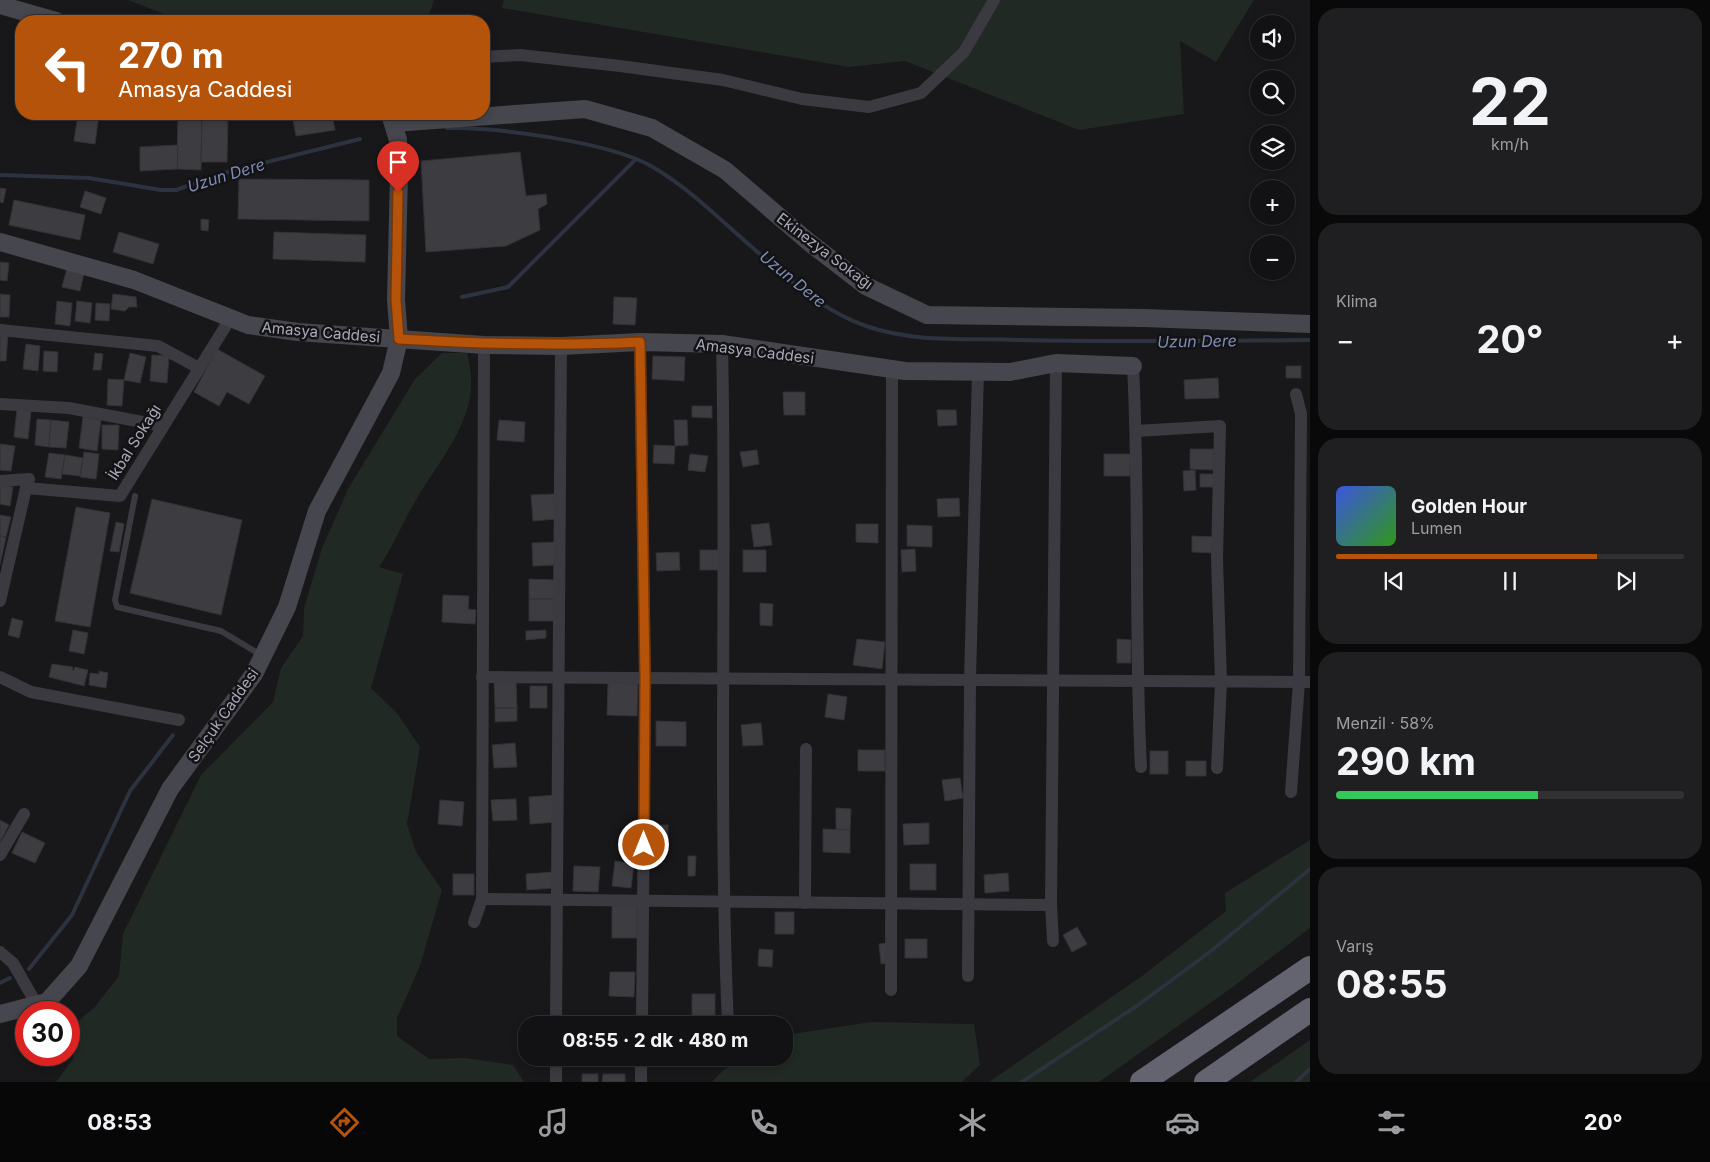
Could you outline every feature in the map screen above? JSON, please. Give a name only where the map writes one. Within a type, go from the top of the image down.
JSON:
[{"type":"highway","points":[[1142,1082],[1310,968]]},
{"type":"highway","points":[[1206,1082],[1310,1010]]},
{"type":"street","points":[[490,56],[520,54],[620,66],[723,80],[802,99],[868,107],[921,93],[964,52],[994,0]]},
{"type":"street","points":[[0,5],[35,15]]},
{"type":"street","name":"Ekinezya Sokağı","points":[[490,113],[585,109],[652,128],[725,170],[810,243],[866,286],[927,315],[1144,318],[1310,324]]},
{"type":"street","name":"Selçuk Caddesi","points":[[48,1001],[79,966],[170,789],[254,674],[287,607],[317,511],[391,373],[399,339],[396,300],[398,140],[393,120]]},
{"type":"street","name":"Amasya Caddesi","points":[[0,242],[134,280],[248,325],[298,332],[484,345],[562,346],[640,342],[722,344],[892,370],[1010,372],[1056,364],[1133,366]]},
{"type":"street","name":"İkbal Sokağı","points":[[0,481],[29,479],[26,488],[120,496],[230,319]]},
{"type":"street","points":[[0,330],[158,346],[199,368]]},
{"type":"street","points":[[640,342],[645,678],[642,1016]]},
{"type":"street","points":[[722,344],[723,902],[728,1016]]},
{"type":"street","points":[[474,922],[482,900],[484,345]]},
{"type":"street","points":[[556,1016],[562,346]]},
{"type":"street","points":[[1053,941],[1051,905],[1056,364]]},
{"type":"street","points":[[1133,366],[1136,431],[1136,680],[1140,767]]},
{"type":"street","points":[[891,990],[892,370]]},
{"type":"street","points":[[968,976],[970,905],[970,680],[978,372]]},
{"type":"street","points":[[1291,792],[1304,682],[1306,433],[1296,394]]},
{"type":"street","points":[[0,404],[69,408],[163,426]]},
{"type":"street","points":[[1136,431],[1220,426],[1217,558],[1222,682],[1217,768]]},
{"type":"street","points":[[0,601],[26,488]]},
{"type":"street","points":[[0,677],[31,692],[179,720]]},
{"type":"street","points":[[482,677],[1304,682]]},
{"type":"street","points":[[805,903],[806,749]]},
{"type":"street","points":[[0,855],[24,814]]},
{"type":"street","points":[[482,900],[1051,905]]},
{"type":"street","points":[[0,952],[13,963],[35,1001]]},
{"type":"street","name":"Selçuk Caddesi","points":[[0,1014],[15,1010]]},
{"type":"street","points":[[556,1066],[556,1082]]},
{"type":"street","points":[[641,1082],[642,1066]]},
{"type":"lane","points":[[135,496],[115,600],[117,607],[220,631],[263,657]]},
{"type":"shaded area","points":[[128,0],[434,0],[429,15],[167,15]]},
{"type":"shaded area","points":[[504,0],[1254,0],[1216,62],[1180,41],[1184,114],[1079,130],[905,61],[849,67],[502,8]]},
{"type":"shaded area","points":[[442,353],[467,353],[471,381],[469,403],[463,422],[416,500],[379,567],[403,574],[371,688],[397,713],[420,747],[407,824],[416,852],[442,890],[420,966],[397,1018],[397,1036],[429,1059],[465,1058],[513,1065],[524,1082],[56,1082],[68,1066],[80,1066],[80,1019],[94,1008],[119,976],[123,934],[201,775],[273,702],[281,668],[303,636],[304,608],[322,548],[348,489],[415,379]]},
{"type":"shaded area","points":[[1310,840],[1310,928],[1230,989],[1099,1082],[989,1082],[1142,976],[1226,911],[1225,893]]},
{"type":"shaded area","points":[[871,1022],[974,1024],[980,1065],[962,1082],[712,1082],[729,1066],[793,1066],[793,1034]]},
{"type":"shaded area","points":[[1310,1040],[1310,1082],[1250,1082]]},
{"type":"building","points":[[77,120],[98,120],[95,144],[74,141]]},
{"type":"building","points":[[178,120],[202,120],[201,170],[177,169]]},
{"type":"building","points":[[202,120],[228,120],[227,162],[201,162]]},
{"type":"building","points":[[293,120],[333,120],[335,130],[296,136]]},
{"type":"building","points":[[178,145],[177,169],[140,171],[140,147]]},
{"type":"building","points":[[520,152],[526,196],[546,194],[547,204],[538,209],[540,230],[506,246],[426,252],[421,161]]},
{"type":"building","points":[[239,179],[369,180],[369,221],[238,219]]},
{"type":"building","points":[[0,188],[6,189],[3,203],[0,202]]},
{"type":"building","points":[[85,191],[106,198],[101,214],[80,207]]},
{"type":"building","points":[[14,200],[85,215],[80,240],[9,225]]},
{"type":"building","points":[[201,219],[209,220],[208,231],[201,230]]},
{"type":"building","points":[[119,232],[159,244],[153,264],[113,252]]},
{"type":"building","points":[[274,232],[366,235],[365,262],[273,259]]},
{"type":"building","points":[[0,262],[9,263],[7,281],[0,280]]},
{"type":"building","points":[[67,268],[84,273],[80,291],[62,287]]},
{"type":"building","points":[[0,294],[10,295],[9,317],[0,317]]},
{"type":"building","points":[[113,294],[136,297],[137,307],[129,307],[125,311],[111,309]]},
{"type":"building","points":[[614,297],[637,298],[635,325],[613,324]]},
{"type":"building","points":[[57,301],[72,303],[70,326],[55,324]]},
{"type":"building","points":[[77,301],[92,303],[90,323],[75,321]]},
{"type":"building","points":[[96,303],[110,304],[109,321],[95,320]]},
{"type":"building","points":[[0,333],[8,333],[6,361],[0,361]]},
{"type":"building","points":[[26,344],[40,346],[38,371],[23,369]]},
{"type":"building","points":[[217,349],[265,376],[249,404],[227,392],[219,406],[194,392]]},
{"type":"building","points":[[44,351],[58,352],[57,372],[43,371]]},
{"type":"building","points":[[95,353],[103,354],[101,370],[93,370]]},
{"type":"building","points":[[130,353],[146,357],[140,383],[124,380]]},
{"type":"building","points":[[152,355],[169,356],[167,383],[150,381]]},
{"type":"building","points":[[653,356],[685,357],[684,381],[652,379]]},
{"type":"building","points":[[1286,366],[1301,366],[1301,378],[1286,378]]},
{"type":"building","points":[[1218,378],[1219,398],[1185,399],[1184,380]]},
{"type":"building","points":[[108,379],[124,380],[122,406],[107,405]]},
{"type":"building","points":[[783,392],[805,392],[805,415],[784,415]]},
{"type":"building","points":[[692,406],[712,406],[712,418],[692,417]]},
{"type":"building","points":[[17,409],[31,411],[28,439],[14,437]]},
{"type":"building","points":[[937,410],[956,410],[957,425],[938,426]]},
{"type":"building","points":[[83,417],[101,420],[97,451],[79,448]]},
{"type":"building","points":[[37,419],[51,420],[49,447],[35,445]]},
{"type":"building","points":[[51,420],[69,422],[66,448],[49,447]]},
{"type":"building","points":[[499,420],[525,422],[524,442],[497,440]]},
{"type":"building","points":[[674,420],[687,420],[688,445],[675,446]]},
{"type":"building","points":[[102,425],[119,425],[118,450],[102,449]]},
{"type":"building","points":[[0,444],[15,446],[11,471],[0,470]]},
{"type":"building","points":[[654,445],[675,446],[674,464],[653,463]]},
{"type":"building","points":[[1190,449],[1214,449],[1214,470],[1190,469]]},
{"type":"building","points":[[757,450],[759,464],[743,467],[740,452]]},
{"type":"building","points":[[84,452],[99,454],[96,479],[80,477]]},
{"type":"building","points":[[49,453],[65,455],[61,479],[45,477]]},
{"type":"building","points":[[690,454],[708,456],[705,472],[688,470]]},
{"type":"building","points":[[1104,454],[1130,454],[1130,476],[1104,476]]},
{"type":"building","points":[[65,455],[83,458],[80,476],[62,474]]},
{"type":"building","points":[[1195,470],[1196,490],[1184,491],[1183,471]]},
{"type":"building","points":[[1200,474],[1214,474],[1214,487],[1200,487]]},
{"type":"building","points":[[0,485],[13,487],[10,506],[0,504]]},
{"type":"building","points":[[554,494],[555,519],[533,521],[531,495]]},
{"type":"building","points":[[959,498],[960,516],[938,517],[937,499]]},
{"type":"building","points":[[152,499],[242,520],[221,615],[130,593]]},
{"type":"building","points":[[76,507],[110,513],[90,627],[55,621]]},
{"type":"building","points":[[0,515],[11,517],[6,537],[0,536]]},
{"type":"building","points":[[116,522],[124,524],[119,552],[110,551]]},
{"type":"building","points":[[769,523],[772,545],[754,547],[751,525]]},
{"type":"building","points":[[856,524],[878,524],[878,543],[856,542]]},
{"type":"building","points":[[907,525],[932,526],[932,547],[907,546]]},
{"type":"building","points":[[0,536],[6,537],[0,565]]},
{"type":"building","points":[[1192,536],[1214,537],[1214,553],[1192,552]]},
{"type":"building","points":[[556,542],[557,565],[533,566],[532,543]]},
{"type":"building","points":[[915,549],[916,571],[902,572],[901,550]]},
{"type":"building","points":[[700,550],[719,550],[719,570],[700,570]]},
{"type":"building","points":[[743,550],[766,550],[766,572],[743,572]]},
{"type":"building","points":[[679,552],[680,570],[657,571],[656,553]]},
{"type":"building","points":[[529,579],[556,580],[556,599],[529,599]]},
{"type":"building","points":[[443,595],[469,596],[468,609],[476,610],[475,624],[442,622]]},
{"type":"building","points":[[529,599],[556,599],[556,621],[529,621]]},
{"type":"building","points":[[760,603],[773,604],[772,626],[760,625]]},
{"type":"building","points":[[12,618],[23,621],[19,638],[8,635]]},
{"type":"building","points":[[73,630],[88,633],[84,654],[69,651]]},
{"type":"building","points":[[546,630],[546,638],[526,640],[526,631]]},
{"type":"building","points":[[857,639],[885,642],[882,669],[853,665]]},
{"type":"building","points":[[1117,639],[1131,640],[1131,663],[1117,663]]},
{"type":"building","points":[[52,664],[73,667],[72,670],[75,667],[88,670],[84,686],[49,677]]},
{"type":"building","points":[[99,671],[108,673],[106,688],[89,685],[90,673],[99,674]]},
{"type":"building","points":[[494,681],[516,681],[517,708],[495,708]]},
{"type":"building","points":[[608,683],[638,684],[637,716],[607,715]]},
{"type":"building","points":[[530,686],[547,686],[547,708],[530,708]]},
{"type":"building","points":[[828,694],[847,697],[844,720],[825,717]]},
{"type":"building","points":[[495,708],[517,708],[517,721],[495,722]]},
{"type":"building","points":[[656,721],[686,722],[686,746],[656,746]]},
{"type":"building","points":[[761,723],[763,745],[743,746],[741,725]]},
{"type":"building","points":[[515,743],[517,767],[494,768],[492,745]]},
{"type":"building","points":[[858,750],[885,750],[885,771],[858,771]]},
{"type":"building","points":[[1150,751],[1168,751],[1168,774],[1150,774]]},
{"type":"building","points":[[1186,761],[1206,761],[1206,776],[1186,776]]},
{"type":"building","points":[[960,778],[963,798],[945,801],[942,780]]},
{"type":"building","points":[[557,795],[558,822],[530,824],[529,797]]},
{"type":"building","points":[[516,799],[517,820],[493,821],[491,800]]},
{"type":"building","points":[[440,800],[464,802],[462,826],[438,824]]},
{"type":"building","points":[[836,808],[851,809],[850,830],[836,830]]},
{"type":"building","points":[[0,820],[9,825],[0,842]]},
{"type":"building","points":[[929,823],[929,844],[904,845],[903,824]]},
{"type":"building","points":[[655,825],[668,825],[668,842],[655,842]]},
{"type":"building","points":[[823,829],[850,830],[850,853],[823,852]]},
{"type":"building","points":[[22,832],[45,843],[35,863],[12,853]]},
{"type":"building","points":[[688,856],[696,856],[695,876],[688,876]]},
{"type":"building","points":[[615,861],[634,864],[631,888],[612,886]]},
{"type":"building","points":[[910,864],[936,864],[936,890],[910,890]]},
{"type":"building","points":[[574,866],[600,867],[598,892],[573,891]]},
{"type":"building","points":[[553,872],[554,888],[527,890],[526,874]]},
{"type":"building","points":[[1008,873],[1009,891],[985,893],[984,875]]},
{"type":"building","points":[[453,874],[474,874],[474,895],[453,895]]},
{"type":"building","points":[[612,905],[637,905],[637,938],[612,938]]},
{"type":"building","points":[[775,912],[794,912],[794,934],[775,934]]},
{"type":"building","points":[[1077,927],[1087,944],[1072,952],[1063,935]]},
{"type":"building","points":[[905,939],[927,939],[927,958],[905,958]]},
{"type":"building","points":[[889,943],[890,963],[881,964],[879,944]]},
{"type":"building","points":[[759,949],[773,950],[772,967],[758,966]]},
{"type":"building","points":[[610,972],[635,972],[634,997],[609,996]]},
{"type":"building","points":[[692,994],[715,994],[715,1016],[692,1016]]},
{"type":"building","points":[[582,1074],[598,1074],[598,1082],[582,1082]]},
{"type":"building","points":[[603,1074],[625,1074],[625,1082],[602,1082]]},
{"type":"waterway","name":"Uzun Dere","points":[[447,128],[522,133],[581,143],[632,157],[664,174],[688,192],[787,278],[817,300],[849,319],[885,331],[903,335],[960,339],[1127,341],[1310,340]]},
{"type":"waterway","name":"Uzun Dere","points":[[0,175],[89,178],[161,190],[176,190],[231,171],[360,139]]},
{"type":"waterway","points":[[462,297],[508,287],[636,159]]},
{"type":"waterway","points":[[29,969],[72,915],[130,791],[173,735]]},
{"type":"waterway","points":[[1022,1082],[1138,1005],[1211,951],[1310,869]]},
{"type":"waterway","points":[[0,983],[10,978]]},
{"type":"waterway","points":[[1296,1082],[1310,1069]]},
{"type":"route","points":[[398,192],[396,300],[399,339],[484,345],[562,346],[640,342],[645,678],[644,845]]}]
